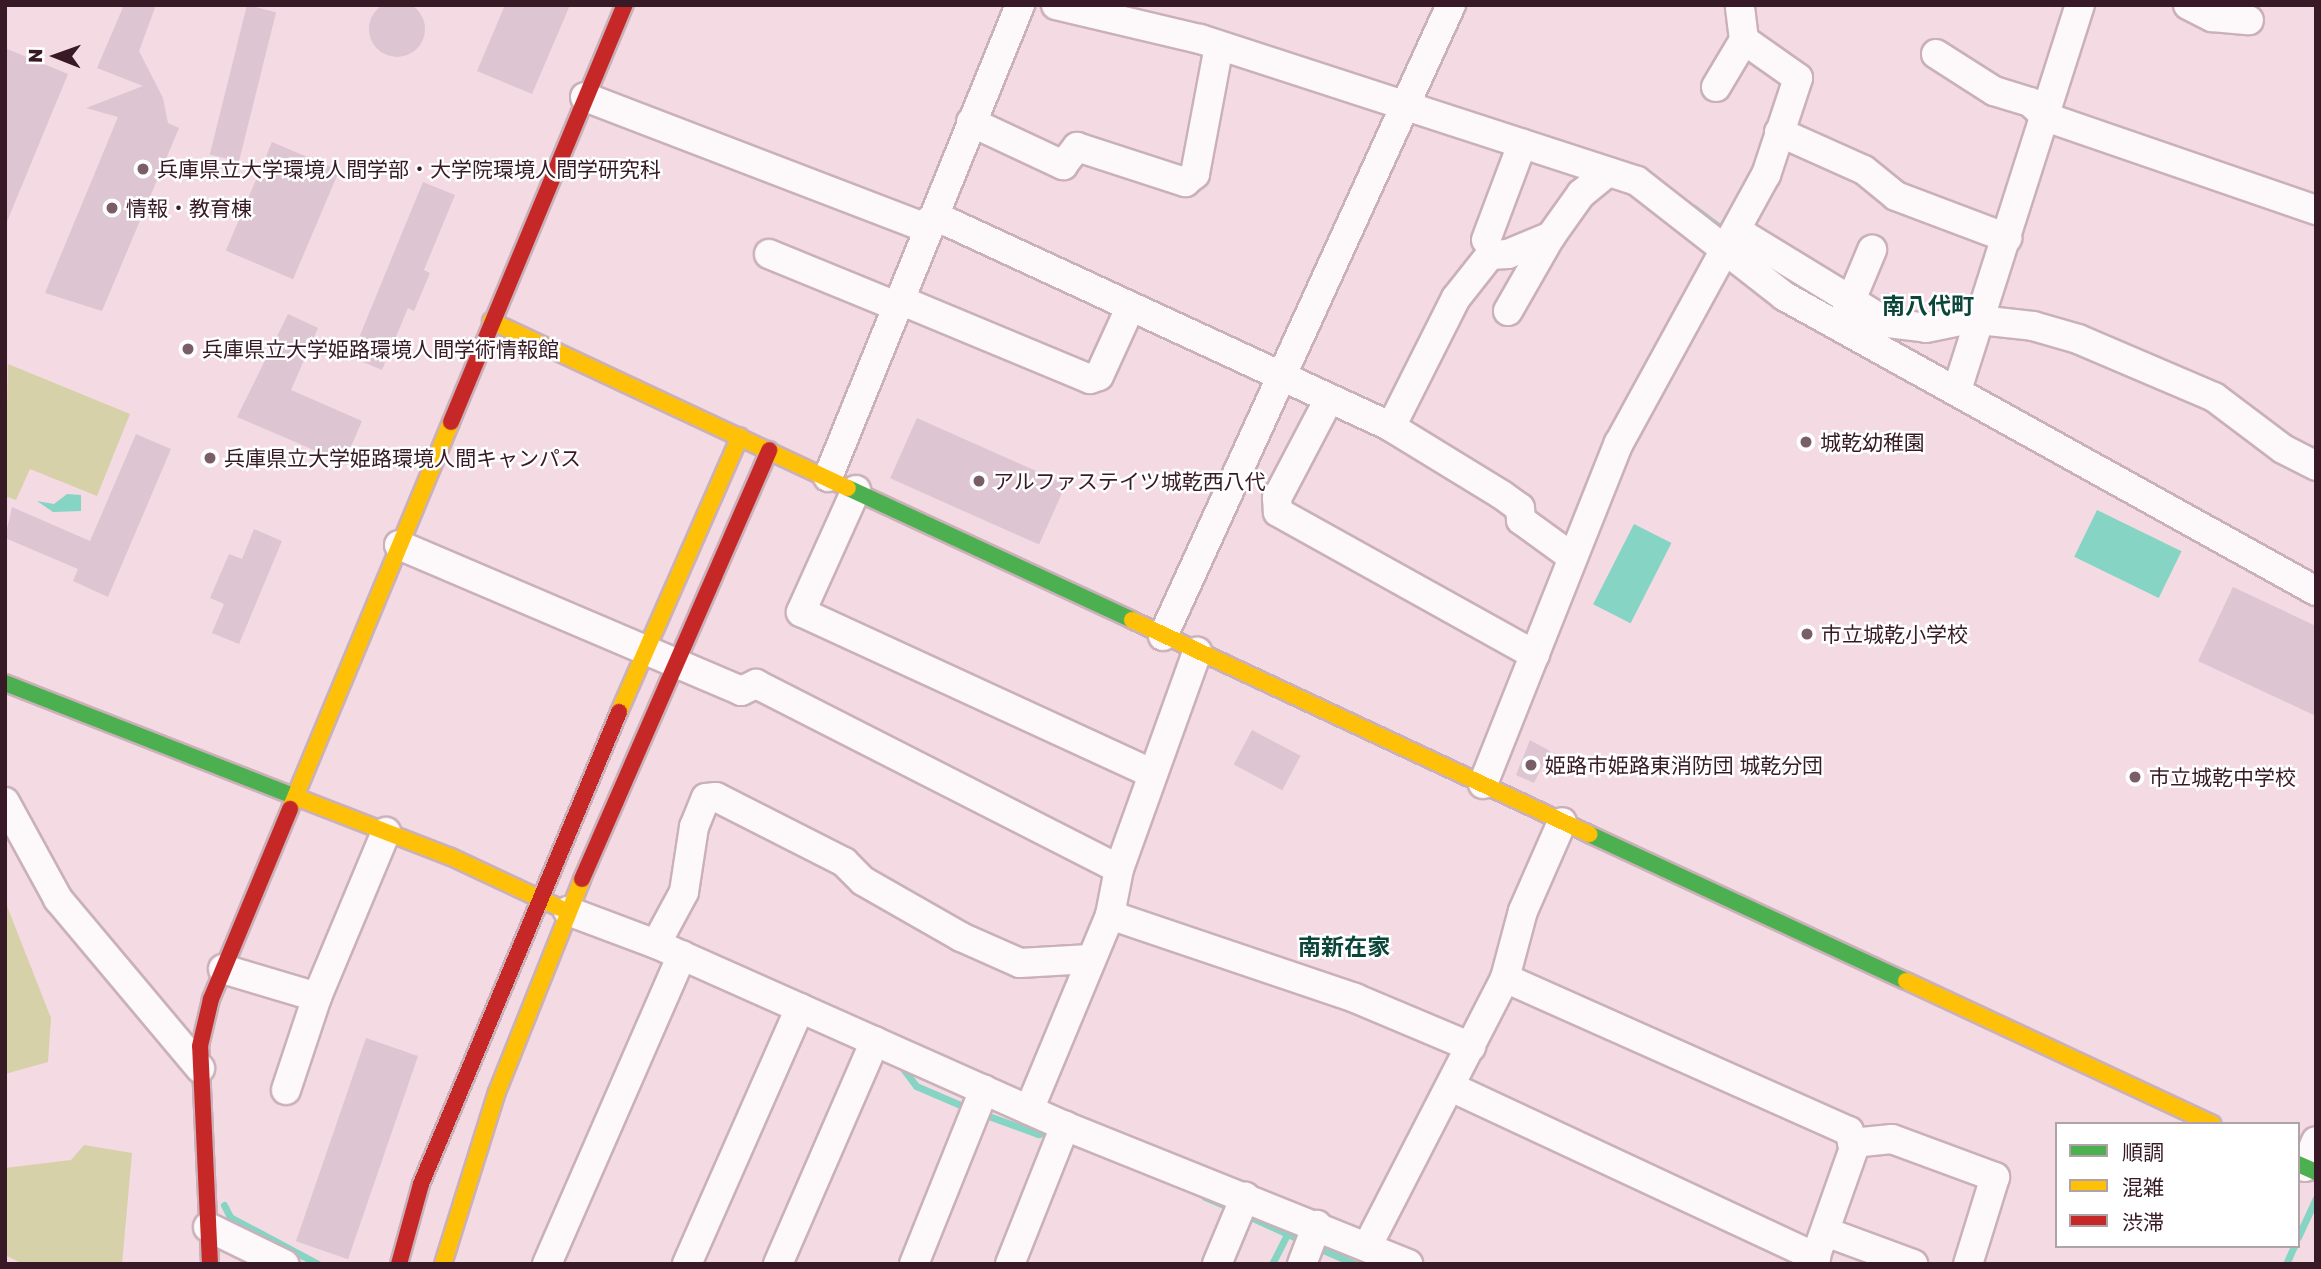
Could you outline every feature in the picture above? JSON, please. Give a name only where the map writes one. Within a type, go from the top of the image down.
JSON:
[{"type":"street","points":[[211,1264],[200,1068],[204,1023],[293,795],[625,5]]},
{"type":"street","points":[[828,477],[899,304],[928,224],[1020,5]]},
{"type":"street","points":[[1056,5],[1219,46],[1637,181],[1733,241],[1784,296],[1845,315],[1903,327],[2033,326],[2078,339],[2189,387],[2316,466]]},
{"type":"street","points":[[1163,636],[1451,5]]},
{"type":"street","points":[[1716,87],[1744,40],[1741,5]]},
{"type":"street","points":[[1957,390],[2080,5]]},
{"type":"street","points":[[2188,5],[2212,17],[2249,20]]},
{"type":"street","points":[[1483,784],[1619,443],[1733,241],[1766,175],[1798,78],[1744,40]]},
{"type":"street","points":[[971,122],[1063,165],[1076,148],[1185,182],[1195,174],[1219,46]]},
{"type":"street","points":[[1936,54],[1994,92],[2030,102],[2046,117],[2316,210]]},
{"type":"street","points":[[585,97],[928,224],[948,222],[1279,377],[1391,426],[1502,495],[1520,508],[1521,520],[1572,556]]},
{"type":"street","points":[[1779,132],[1864,170],[1896,196],[2007,238]]},
{"type":"street","points":[[1486,240],[1522,144]]},
{"type":"street","points":[[1508,311],[1550,236],[1581,194],[1608,172]]},
{"type":"street","points":[[1391,426],[1456,298],[1490,255],[1507,254],[1550,236]]},
{"type":"street","points":[[1845,315],[1872,250]]},
{"type":"street","points":[[769,254],[1090,379],[1099,376],[1130,308]]},
{"type":"street","points":[[1845,315],[1957,390],[2316,591]]},
{"type":"street","points":[[491,321],[2208,1122]]},
{"type":"street","points":[[1329,399],[1277,498],[1278,512],[1535,655]]},
{"type":"street","points":[[399,1264],[421,1184],[537,898],[740,436]]},
{"type":"street","points":[[443,1264],[497,1092],[568,911],[679,664],[769,450]]},
{"type":"street","points":[[856,490],[801,612],[1153,774]]},
{"type":"street","points":[[400,545],[741,691],[756,684],[1119,869]]},
{"type":"street","points":[[1030,1110],[1110,915],[1119,869],[1197,652]]},
{"type":"street","points":[[5,683],[386,832],[568,911],[682,955],[875,1041],[980,1103],[1030,1110],[1061,1137],[1241,1205],[1310,1244],[1368,1245],[1408,1264]]},
{"type":"street","points":[[656,944],[684,892],[694,827],[706,798],[716,797],[844,862],[863,881],[961,937],[1020,963],[1090,959]]},
{"type":"street","points":[[5,802],[58,899],[200,1068]]},
{"type":"street","points":[[1368,1245],[1505,978],[1522,914],[1562,822]]},
{"type":"street","points":[[286,1090],[317,997],[386,832]]},
{"type":"street","points":[[1110,915],[1355,998],[1471,1047]]},
{"type":"street","points":[[547,1264],[682,955]]},
{"type":"street","points":[[223,969],[317,997]]},
{"type":"street","points":[[1505,978],[1849,1131],[1852,1143],[1818,1251]]},
{"type":"street","points":[[687,1264],[800,1008]]},
{"type":"street","points":[[778,1264],[875,1041]]},
{"type":"street","points":[[1451,1087],[1818,1251],[1913,1264]]},
{"type":"street","points":[[914,1264],[980,1103]]},
{"type":"street","points":[[1010,1264],[1061,1137]]},
{"type":"street","points":[[1852,1143],[1892,1139],[1995,1177],[1968,1264]]},
{"type":"street","points":[[1217,1264],[1241,1205]]},
{"type":"street","points":[[208,1227],[284,1264]]},
{"type":"shaded area","points":[[8,364],[130,414],[97,496],[30,469],[16,500],[5,496]]},
{"type":"shaded area","points":[[67,494],[81,495],[81,511],[53,512],[37,501],[54,504]]},
{"type":"shaded area","points":[[2097,510],[2181,551],[2159,598],[2074,557]]},
{"type":"shaded area","points":[[1634,524],[1671,543],[1631,623],[1593,604]]},
{"type":"shaded area","points":[[5,901],[51,1018],[48,1062],[5,1074]]},
{"type":"shaded area","points":[[84,1145],[132,1153],[122,1264],[23,1264],[5,1255],[5,1168],[71,1160]]},
{"type":"building","points":[[397,1],[408,3],[417,9],[423,18],[423,40],[417,49],[408,55],[397,57],[386,55],[377,49],[371,40],[369,29],[371,18],[377,9],[386,3]]},
{"type":"building","name":"情報・教育棟","points":[[124,5],[156,5],[139,51],[163,98],[168,123],[179,128],[102,311],[45,293],[118,117],[86,108],[143,86],[97,68]]},
{"type":"building","points":[[247,5],[276,12],[239,162],[210,154]]},
{"type":"building","points":[[505,5],[570,5],[532,94],[477,71]]},
{"type":"building","points":[[5,48],[68,74],[6,224],[5,223]]},
{"type":"building","points":[[272,142],[339,171],[293,279],[226,251]]},
{"type":"building","points":[[423,182],[455,195],[424,270],[430,273],[414,311],[408,308],[382,370],[351,357]]},
{"type":"building","points":[[288,314],[318,328],[291,390],[362,421],[344,463],[237,417]]},
{"type":"building","name":"アルファステイツ城乾西八代","points":[[917,418],[1066,484],[1039,545],[890,478]]},
{"type":"building","points":[[136,434],[171,449],[108,597],[73,581],[78,569],[5,538],[12,507],[90,541]]},
{"type":"building","points":[[254,529],[282,541],[239,644],[212,633],[224,604],[210,598],[229,554],[242,559]]},
{"type":"building","points":[[2233,587],[2316,626],[2316,716],[2198,661]]},
{"type":"building","points":[[1252,730],[1301,756],[1282,790],[1234,764]]},
{"type":"building","name":"姫路市姫路東消防団 城乾分団","points":[[1530,740],[1550,751],[1534,783],[1516,775]]},
{"type":"building","points":[[366,1038],[418,1056],[348,1259],[296,1241]]},
{"type":"waterway","points":[[1694,208],[1726,232]]},
{"type":"waterway","points":[[901,1066],[916,1086],[972,1110]]},
{"type":"waterway","points":[[983,1114],[1038,1134],[1053,1131]]},
{"type":"waterway","points":[[1205,1197],[1233,1209]]},
{"type":"waterway","points":[[2300,1233],[2316,1198]]},
{"type":"waterway","points":[[224,1205],[230,1217],[318,1264]]},
{"type":"waterway","points":[[1244,1214],[1303,1241]]},
{"type":"waterway","points":[[1272,1264],[1287,1234]]},
{"type":"waterway","points":[[1314,1246],[1355,1264]]},
{"type":"waterway","points":[[2286,1264],[2293,1248]]},
{"type":"traffic: fast","points":[[848,488],[1132,620]]},
{"type":"traffic: fast","points":[[5,683],[296,797]]},
{"type":"traffic: fast","points":[[1589,834],[1906,981]]},
{"type":"traffic: fast","points":[[2300,1165],[2316,1172]]},
{"type":"traffic: slow","points":[[491,321],[848,488]]},
{"type":"traffic: slow","points":[[290,809],[451,422]]},
{"type":"traffic: slow","points":[[619,712],[740,436]]},
{"type":"traffic: slow","points":[[1132,620],[1589,834]]},
{"type":"traffic: slow","points":[[296,797],[451,857],[560,908]]},
{"type":"traffic: slow","points":[[443,1264],[497,1092],[582,879]]},
{"type":"traffic: slow","points":[[1906,981],[2208,1122]]},
{"type":"traffic: jam","points":[[451,422],[625,5]]},
{"type":"traffic: jam","points":[[582,879],[769,450]]},
{"type":"traffic: jam","points":[[399,1264],[421,1184],[619,712]]},
{"type":"traffic: jam","points":[[210,1264],[200,1046],[211,999],[290,809]]},
{"type":"place","name":"兵庫県立大学環境人間学部・大学院環境人間学研究科","points":[[143,169]]},
{"type":"place","name":"情報・教育棟","points":[[112,208]]},
{"type":"place","name":"兵庫県立大学姫路環境人間学術情報館","points":[[188,349]]},
{"type":"place","name":"城乾幼稚園","points":[[1806,442]]},
{"type":"place","name":"兵庫県立大学姫路環境人間キャンパス","points":[[210,458]]},
{"type":"place","name":"アルファステイツ城乾西八代","points":[[979,481]]},
{"type":"place","name":"市立城乾小学校","points":[[1807,634]]},
{"type":"place","name":"姫路市姫路東消防団 城乾分団","points":[[1531,765]]},
{"type":"place","name":"市立城乾中学校","points":[[2135,777]]},
{"type":"district","name":"南八代町","points":[[1928,305]]},
{"type":"district","name":"南新在家","points":[[1344,946]]}]
